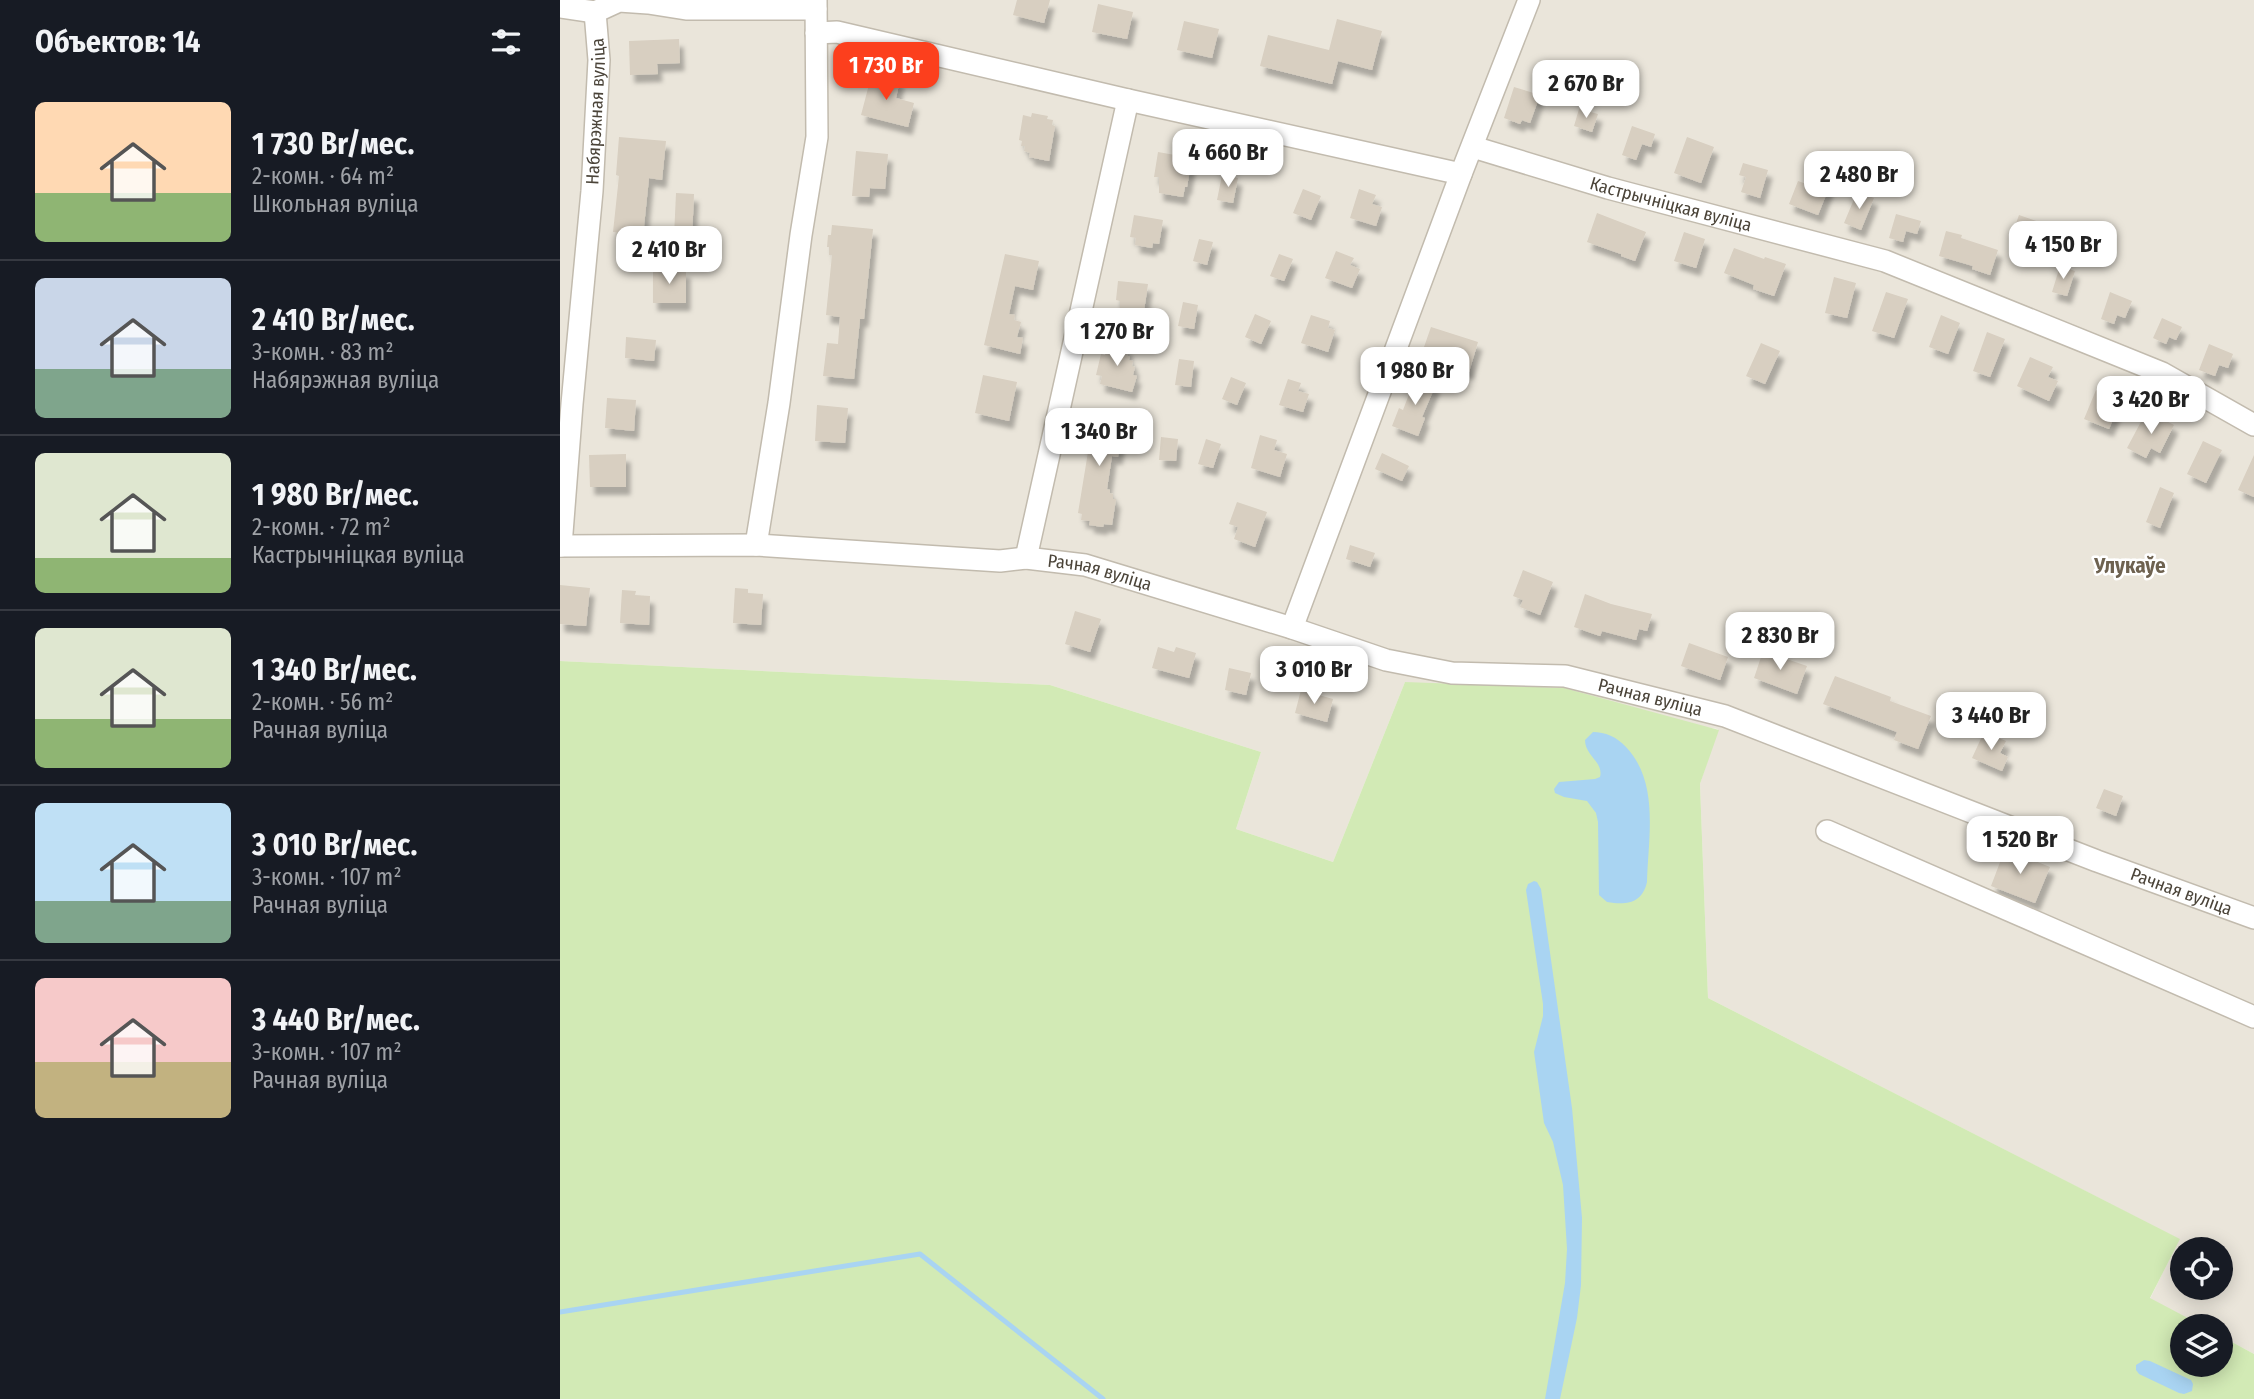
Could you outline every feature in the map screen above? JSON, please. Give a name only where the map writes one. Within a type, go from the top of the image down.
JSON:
[{"type":"street","points":[[1292,628],[1461,174],[1530,0]]},
{"type":"street","points":[[560,7],[595,12],[619,1],[686,9],[816,4],[817,137],[756,545]]},
{"type":"street","name":"Набярэжная вуліца","points":[[561,546],[592,191],[599,60],[595,12]]},
{"type":"street","points":[[816,33],[837,32],[1461,174]]},
{"type":"street","name":"Рачная вуліца","points":[[1026,558],[1128,100]]},
{"type":"street","name":"Кастрычніцкая вуліца","points":[[1473,147],[1608,188],[1885,261],[2162,373],[2254,425]]},
{"type":"street","name":"Рачная вуліца","points":[[561,546],[756,545],[1000,561],[1026,558],[1085,565],[1292,628],[1385,660],[1452,673],[1565,676],[1725,716],[2097,861],[2254,918]]},
{"type":"street","points":[[1827,831],[2254,1017]]},
{"type":"shaded area","points":[[560,0],[2254,0],[2254,1354],[2233,1343],[2233,1314],[2179,1314],[2150,1299],[2170,1258],[2170,1300],[2233,1300],[2233,1237],[2175,1237],[1708,998],[1700,784],[1718,729],[1405,682],[1333,862],[1236,829],[1261,752],[1050,685],[560,661]]},
{"type":"green space","points":[[560,661],[1050,685],[1261,752],[1236,829],[1333,862],[1405,682],[1564,688],[1719,730],[1700,784],[1708,998],[2176,1237],[2170,1237],[2170,1259],[2150,1298],[2180,1314],[2170,1314],[2170,1377],[2233,1377],[2233,1343],[2254,1354],[2254,1399],[560,1399]]},
{"type":"water","points":[[1593,732],[1611,736],[1626,747],[1637,761],[1648,794],[1650,829],[1647,882],[1641,895],[1627,903],[1607,902],[1599,895],[1596,813],[1587,801],[1564,797],[1555,793],[1554,789],[1559,782],[1600,777],[1599,767],[1585,740]]},
{"type":"water","points":[[1534,881],[1541,889],[1572,1108],[1582,1218],[1581,1285],[1577,1318],[1560,1399],[1545,1399],[1565,1283],[1567,1249],[1563,1185],[1553,1142],[1544,1123],[1534,1052],[1543,1016],[1543,1004],[1526,890],[1528,884]]},
{"type":"water","points":[[2144,1360],[2150,1361],[2170,1370],[2170,1377],[2191,1380],[2192,1391],[2179,1393],[2139,1374],[2136,1365]]},
{"type":"building","points":[[1017,0],[1050,0],[1044,23],[1013,15]]},
{"type":"building","points":[[1098,4],[1133,12],[1127,39],[1092,32]]},
{"type":"building","points":[[1337,19],[1382,31],[1372,70],[1338,61],[1332,84],[1260,66],[1268,35],[1329,50]]},
{"type":"building","points":[[1184,21],[1219,29],[1212,58],[1177,50]]},
{"type":"building","points":[[679,39],[680,63],[657,64],[658,74],[630,75],[629,41]]},
{"type":"building","points":[[872,73],[900,80],[896,98],[914,103],[908,127],[861,115]]},
{"type":"building","points":[[1514,87],[1540,95],[1530,123],[1522,120],[1520,124],[1504,118]]},
{"type":"building","points":[[1579,109],[1598,114],[1592,132],[1574,126]]},
{"type":"building","points":[[1032,113],[1048,116],[1047,119],[1053,120],[1052,125],[1055,126],[1049,161],[1029,157],[1030,153],[1024,151],[1025,146],[1021,146],[1022,141],[1019,140],[1023,115],[1031,117]]},
{"type":"building","points":[[1632,126],[1655,134],[1651,147],[1642,144],[1636,160],[1622,155]]},
{"type":"building","points":[[619,137],[666,141],[662,180],[649,178],[643,236],[613,232],[619,176],[616,175]]},
{"type":"building","points":[[1687,137],[1714,147],[1701,183],[1674,173]]},
{"type":"building","points":[[856,151],[888,154],[885,189],[870,188],[869,197],[852,196]]},
{"type":"building","points":[[1158,152],[1192,158],[1183,197],[1159,193],[1159,177],[1154,177]]},
{"type":"building","points":[[1743,163],[1768,170],[1760,198],[1741,192],[1746,177],[1739,175]]},
{"type":"building","points":[[1222,175],[1238,178],[1233,203],[1217,200]]},
{"type":"building","points":[[1818,180],[1830,185],[1818,215],[1789,204],[1798,181],[1815,187]]},
{"type":"building","points":[[1303,189],[1321,196],[1311,220],[1293,213]]},
{"type":"building","points":[[1359,189],[1376,195],[1372,204],[1382,207],[1376,226],[1350,218]]},
{"type":"building","points":[[1857,192],[1874,198],[1861,230],[1844,223]]},
{"type":"building","points":[[676,193],[694,194],[692,238],[674,237]]},
{"type":"building","points":[[1597,213],[1646,232],[1635,261],[1587,242]]},
{"type":"building","points":[[1896,214],[1921,221],[1917,234],[1906,231],[1903,242],[1889,238]]},
{"type":"building","points":[[1134,215],[1163,220],[1159,244],[1153,243],[1152,248],[1135,245],[1136,238],[1130,237]]},
{"type":"building","points":[[2019,215],[2056,228],[2045,256],[2009,243]]},
{"type":"building","points":[[832,225],[873,229],[864,319],[860,319],[854,379],[823,376],[827,343],[838,344],[840,317],[826,315],[832,255],[829,255],[827,247]]},
{"type":"building","points":[[1946,231],[1998,250],[1990,275],[1972,269],[1973,266],[1939,256]]},
{"type":"building","points":[[1684,232],[1705,239],[1696,268],[1674,261]]},
{"type":"building","points":[[1199,239],[1213,242],[1207,265],[1193,261]]},
{"type":"building","points":[[1734,248],[1786,264],[1774,296],[1753,289],[1754,285],[1724,273]]},
{"type":"building","points":[[1336,251],[1354,258],[1350,265],[1360,269],[1352,288],[1325,278]]},
{"type":"building","points":[[1005,254],[1039,261],[1033,290],[1015,286],[1009,314],[1015,315],[1014,320],[1021,322],[1017,337],[1023,338],[1020,354],[984,345]]},
{"type":"building","points":[[1279,254],[1293,259],[1284,281],[1270,276]]},
{"type":"building","points":[[2060,266],[2075,271],[2067,296],[2052,292]]},
{"type":"building","points":[[653,269],[686,270],[686,303],[653,303]]},
{"type":"building","points":[[1834,277],[1856,283],[1847,318],[1825,313]]},
{"type":"building","points":[[1118,281],[1148,284],[1144,311],[1120,308],[1120,301],[1116,300]]},
{"type":"building","points":[[1886,292],[1908,299],[1894,338],[1872,331]]},
{"type":"building","points":[[2110,292],[2132,301],[2125,318],[2117,315],[2114,324],[2101,319]]},
{"type":"building","points":[[1183,302],[1198,305],[1194,329],[1178,326]]},
{"type":"building","points":[[1255,314],[1271,321],[1261,344],[1245,337]]},
{"type":"building","points":[[1311,315],[1330,321],[1328,328],[1335,330],[1328,352],[1301,343]]},
{"type":"building","points":[[1941,315],[1960,323],[1948,354],[1929,347]]},
{"type":"building","points":[[2162,318],[2182,327],[2176,340],[2169,337],[2166,344],[2153,338]]},
{"type":"building","points":[[1431,327],[1478,342],[1469,372],[1449,366],[1452,356],[1424,347]]},
{"type":"building","points":[[1987,332],[2005,339],[1990,377],[1973,371]]},
{"type":"building","points":[[626,337],[656,340],[654,361],[625,358]]},
{"type":"building","points":[[1108,342],[1129,348],[1127,356],[1130,356],[1129,360],[1133,361],[1132,366],[1135,367],[1133,375],[1137,376],[1132,392],[1100,384],[1102,376],[1096,375],[1101,354],[1105,355]]},
{"type":"building","points":[[1761,343],[1780,351],[1765,384],[1746,376]]},
{"type":"building","points":[[2209,344],[2233,354],[2228,368],[2219,365],[2215,376],[2199,370]]},
{"type":"building","points":[[2030,357],[2053,367],[2048,377],[2058,381],[2049,401],[2017,386]]},
{"type":"building","points":[[1179,359],[1194,361],[1191,387],[1175,385]]},
{"type":"building","points":[[983,375],[1017,382],[1009,421],[975,413]]},
{"type":"building","points":[[1416,376],[1436,384],[1422,417],[1425,418],[1418,436],[1392,426],[1399,408],[1403,410]]},
{"type":"building","points":[[1231,377],[1246,383],[1237,405],[1222,399]]},
{"type":"building","points":[[1288,379],[1301,383],[1298,391],[1309,394],[1303,412],[1279,405]]},
{"type":"building","points":[[2096,390],[2121,400],[2109,429],[2084,419]]},
{"type":"building","points":[[607,398],[636,400],[634,431],[605,428]]},
{"type":"building","points":[[817,405],[848,408],[845,443],[815,441]]},
{"type":"building","points":[[1089,410],[1117,413],[1114,425],[1118,426],[1117,432],[1122,433],[1118,457],[1112,456],[1107,489],[1113,494],[1113,499],[1116,499],[1112,525],[1104,524],[1103,527],[1089,525],[1090,521],[1081,520],[1082,514],[1078,513],[1088,452],[1085,452],[1086,443],[1083,443]]},
{"type":"building","points":[[2151,413],[2174,425],[2160,453],[2151,448],[2146,458],[2127,448],[2144,416],[2148,419]]},
{"type":"building","points":[[1260,435],[1277,440],[1274,450],[1287,454],[1280,477],[1251,468]]},
{"type":"building","points":[[1161,437],[1178,439],[1176,461],[1159,460]]},
{"type":"building","points":[[1206,439],[1221,444],[1213,468],[1198,464]]},
{"type":"building","points":[[2203,441],[2222,450],[2206,483],[2187,474]]},
{"type":"building","points":[[1382,453],[1409,466],[1402,481],[1375,469]]},
{"type":"building","points":[[626,454],[626,487],[590,487],[589,455]]},
{"type":"building","points":[[2254,455],[2254,497],[2238,490]]},
{"type":"building","points":[[2160,487],[2174,493],[2160,528],[2146,522]]},
{"type":"building","points":[[1237,502],[1267,512],[1255,547],[1234,539],[1238,527],[1229,524]]},
{"type":"building","points":[[1350,545],[1375,553],[1370,567],[1346,559]]},
{"type":"building","points":[[1523,570],[1553,582],[1540,615],[1520,607],[1523,600],[1513,596]]},
{"type":"building","points":[[560,585],[590,588],[586,626],[560,624]]},
{"type":"building","points":[[735,588],[748,589],[748,593],[763,594],[761,625],[733,623]]},
{"type":"building","points":[[622,590],[636,591],[635,595],[650,596],[649,625],[620,623]]},
{"type":"building","points":[[1585,594],[1611,604],[1652,614],[1647,631],[1639,629],[1636,640],[1602,631],[1600,636],[1574,627]]},
{"type":"building","points":[[1075,611],[1101,619],[1090,652],[1065,644]]},
{"type":"building","points":[[1689,643],[1728,657],[1720,680],[1681,666]]},
{"type":"building","points":[[1158,647],[1174,652],[1176,647],[1196,653],[1189,678],[1152,668]]},
{"type":"building","points":[[1763,651],[1807,666],[1797,694],[1754,678]]},
{"type":"building","points":[[1229,668],[1251,673],[1246,695],[1225,690]]},
{"type":"building","points":[[1835,676],[1891,697],[1890,701],[1931,716],[1918,749],[1894,740],[1897,732],[1823,704]]},
{"type":"building","points":[[1301,690],[1333,699],[1327,722],[1295,713]]},
{"type":"building","points":[[1984,732],[2006,741],[2000,753],[2008,757],[2002,771],[1972,758]]},
{"type":"building","points":[[2104,789],[2123,796],[2116,816],[2096,808]]},
{"type":"building","points":[[2005,849],[2050,867],[2035,903],[1991,886]]},
{"type":"waterway","points":[[560,1312],[920,1254],[1103,1399]]},
{"type":"district","name":"Улукаўе","points":[[2130,566]]}]
